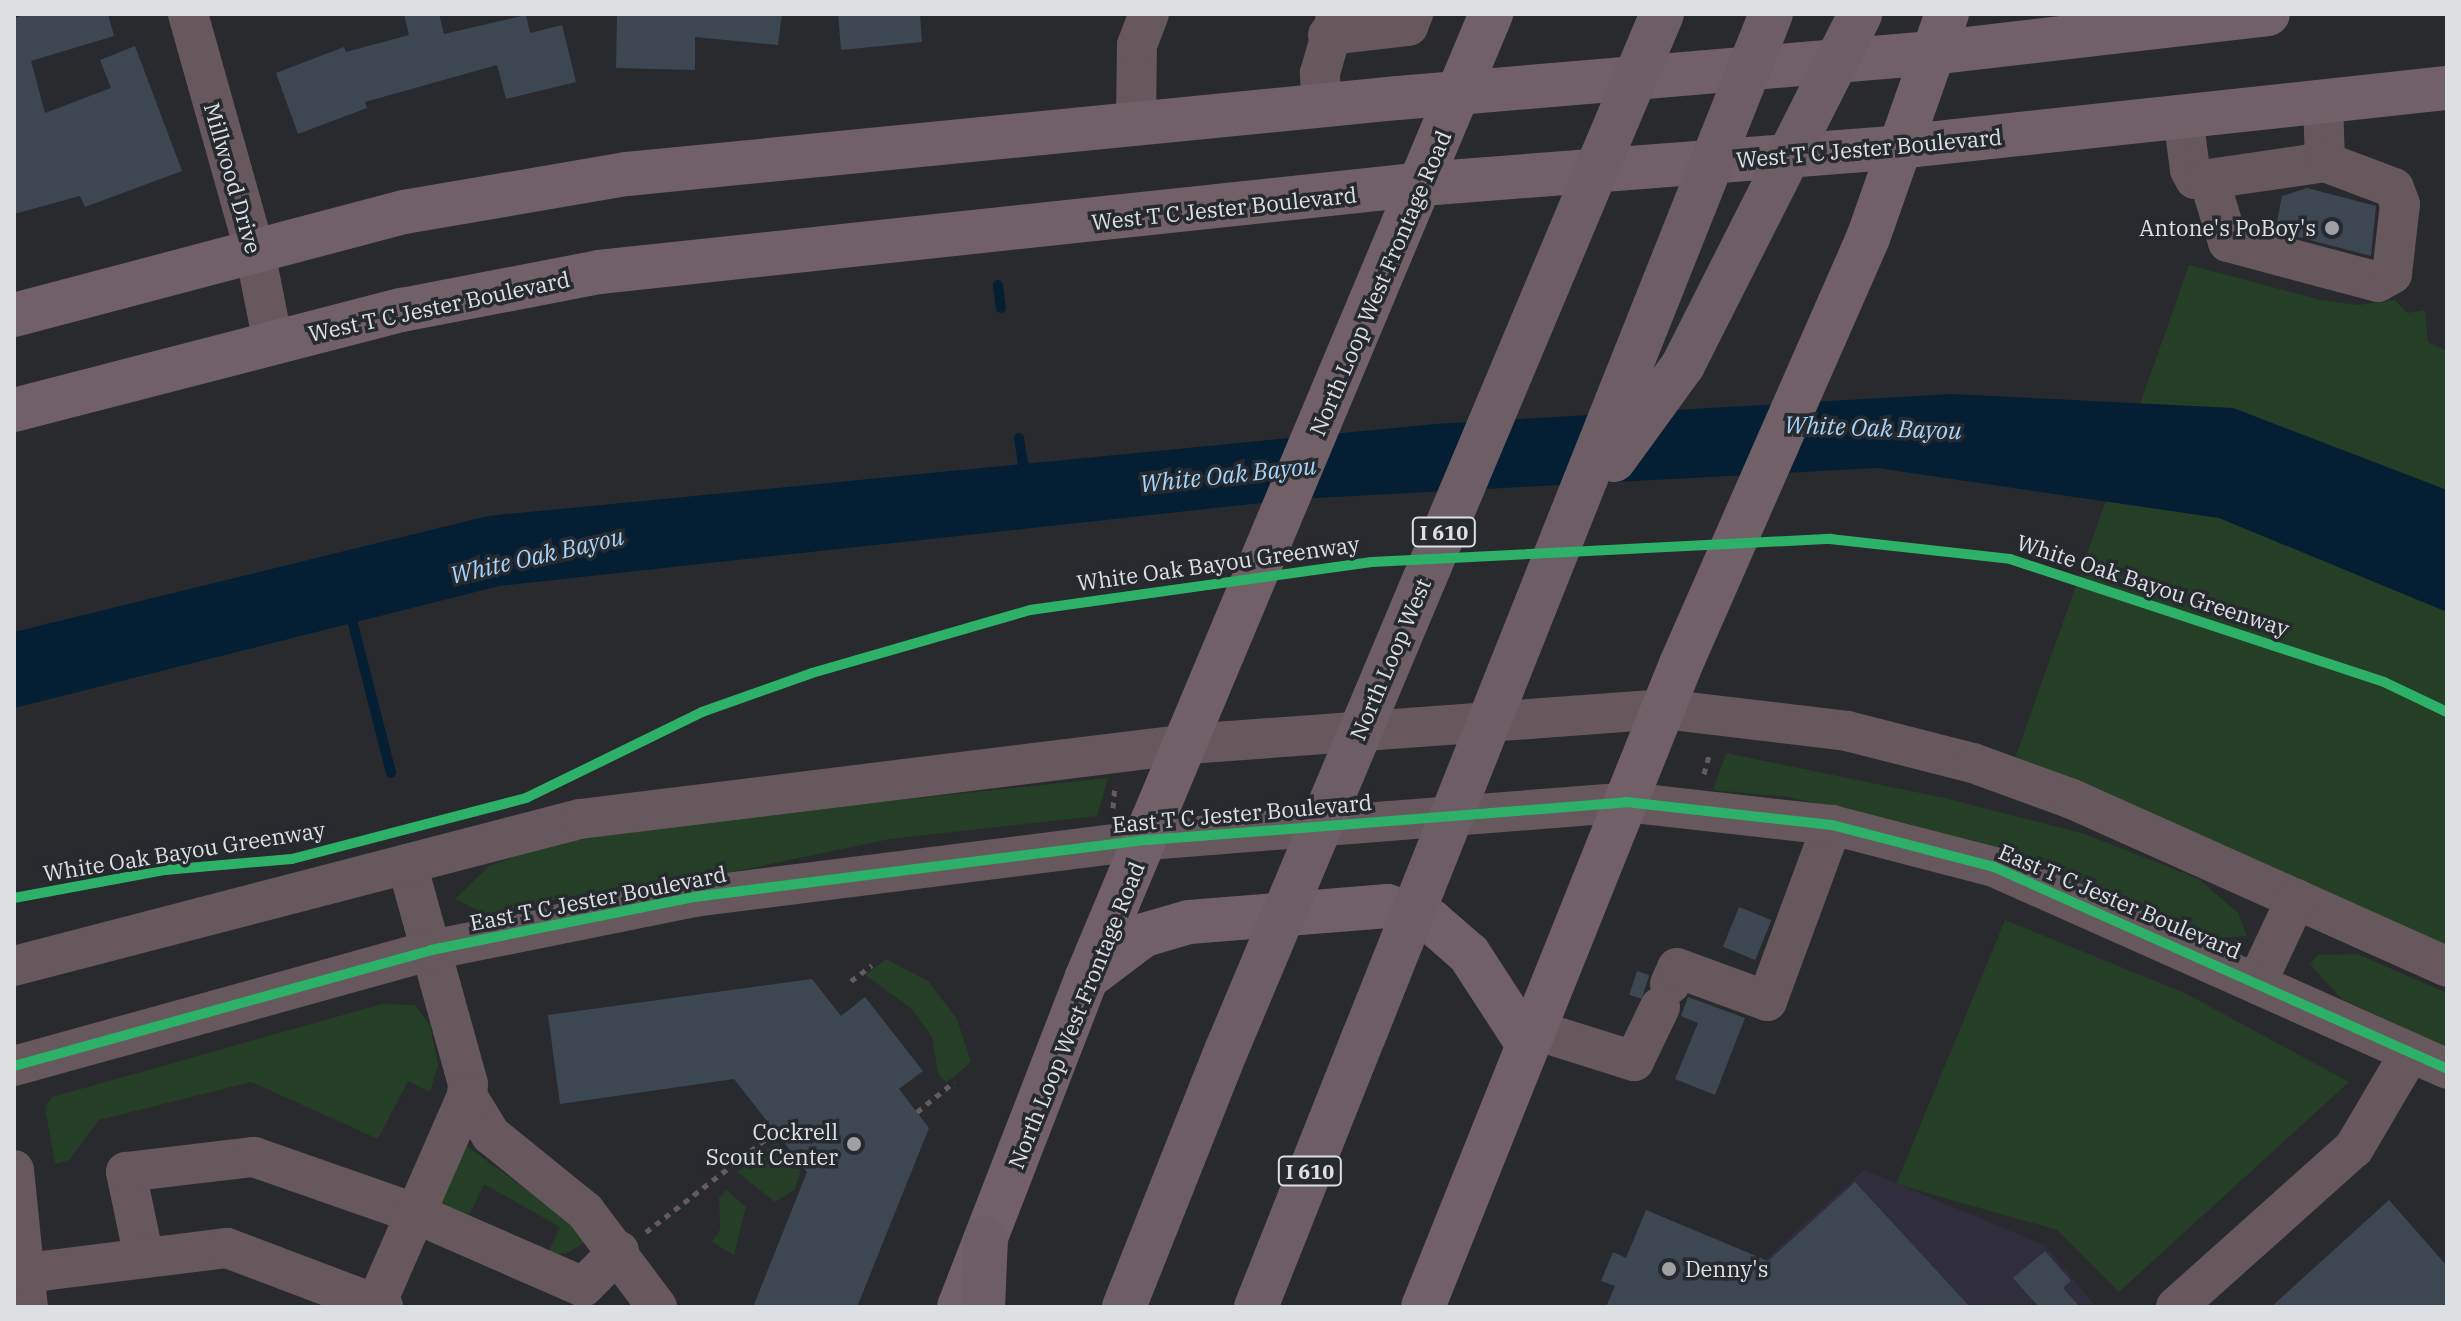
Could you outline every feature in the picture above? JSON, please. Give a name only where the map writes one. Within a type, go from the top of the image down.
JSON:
[{"type":"highway","name":"North Loop West","points":[[1124,1307],[1226,1051],[1662,14]]},
{"type":"highway","name":"I 610","points":[[1256,1307],[1577,511],[1771,14]]},
{"type":"highway","points":[[1577,511],[1683,365],[1860,14]]},
{"type":"highway","points":[[983,1307],[986,1238]]},
{"type":"main road","name":"North Loop West Frontage Road","points":[[959,1307],[1086,979],[1148,840],[1491,14]]},
{"type":"main road","points":[[14,315],[404,212],[517,190],[1322,105],[1459,94],[1940,33],[2268,14]]},
{"type":"main road","points":[[1423,1307],[1681,664],[1868,238],[1940,33]]},
{"type":"main road","name":"West T C Jester Boulevard","points":[[14,410],[489,290],[599,272],[1422,184],[1899,147],[2447,88]]},
{"type":"main road","points":[[1086,979],[1144,935],[1189,922],[1387,906],[1431,921],[1469,954],[1532,1038]]},
{"type":"street","name":"Millwood Drive","points":[[188,14],[255,252],[273,343]]},
{"type":"street","points":[[1136,124],[1137,45],[1149,14]]},
{"type":"street","points":[[1322,105],[1320,73],[1332,24],[1408,26],[1413,14]]},
{"type":"street","points":[[2323,102],[2325,162]]},
{"type":"street","points":[[2183,116],[2190,170],[2195,179],[2325,162],[2394,188],[2400,204],[2392,274],[2378,282],[2228,242],[2209,179]]},
{"type":"street","points":[[14,966],[580,819],[1188,744],[1663,709],[1847,731],[1973,763],[2072,799],[2447,967]]},
{"type":"street","name":"East T C Jester Boulevard","points":[[14,1066],[431,950],[694,897],[1148,840],[1626,802],[1832,825],[1994,867],[2447,1069]]},
{"type":"street","points":[[1532,1038],[1634,1061],[1677,968],[1767,1001],[1832,825]]},
{"type":"street","points":[[14,1170],[27,1290],[144,1258],[227,1248],[379,1306],[414,1213],[467,1096],[468,1084],[407,864]]},
{"type":"street","points":[[2257,982],[2296,899]]},
{"type":"street","points":[[2176,1307],[2354,1148],[2410,1053]]},
{"type":"street","points":[[467,1096],[491,1135],[585,1211],[619,1251],[657,1307]]},
{"type":"street","points":[[144,1258],[126,1172],[254,1157],[414,1213],[583,1287],[619,1251]]},
{"type":"path","points":[[1701,787],[1709,755]]},
{"type":"path","points":[[1113,813],[1115,783]]},
{"type":"path","points":[[851,981],[872,965]]},
{"type":"path","points":[[917,1112],[954,1082]]},
{"type":"path","points":[[619,1251],[775,1132]]},
{"type":"shaded area","points":[[1864,1170],[2044,1245],[2094,1304],[1734,1307],[1746,1277]]},
{"type":"green space","points":[[2189,265],[2321,300],[2358,305],[2395,300],[2407,313],[2425,310],[2428,342],[2447,351],[2447,949],[2014,761]]},
{"type":"green space","points":[[1726,753],[1945,798],[2085,834],[2199,879],[2238,913],[2247,936],[2188,940],[2042,870],[1906,823],[1788,797],[1713,790]]},
{"type":"green space","points":[[1108,778],[1097,816],[890,839],[728,873],[618,887],[485,914],[455,899],[489,866],[544,846],[662,825]]},
{"type":"green space","points":[[2005,920],[2185,993],[2349,1082],[2119,1292],[2057,1230],[1896,1184]]},
{"type":"green space","points":[[2357,954],[2447,993],[2447,1048],[2342,999],[2310,965],[2317,955]]},
{"type":"green space","points":[[886,959],[928,981],[957,1019],[971,1062],[946,1083],[938,1073],[932,1037],[912,1009],[865,975]]},
{"type":"green space","points":[[382,1004],[415,1005],[430,1025],[438,1065],[430,1092],[408,1081],[378,1139],[251,1082],[99,1120],[69,1160],[55,1164],[45,1107],[52,1097]]},
{"type":"green space","points":[[461,1142],[576,1226],[587,1241],[567,1253],[547,1255],[560,1227],[484,1184],[470,1214],[445,1214],[427,1198]]},
{"type":"green space","points":[[776,1142],[801,1171],[794,1190],[775,1202],[737,1172]]},
{"type":"green space","points":[[726,1190],[746,1207],[734,1255],[712,1242],[720,1229],[719,1198]]},
{"type":"water","name":"White Oak Bayou","points":[[1951,394],[2233,408],[2447,490],[2447,612],[2219,518],[1877,468],[1297,499],[499,586],[14,708],[14,632],[488,516],[1435,424]]},
{"type":"building","points":[[27,14],[108,14],[114,36],[31,61],[45,113],[111,88],[100,60],[135,46],[182,171],[85,207],[80,196],[14,214],[14,18]]},
{"type":"building","points":[[404,14],[439,14],[444,34],[526,15],[530,33],[562,25],[576,82],[506,99],[497,65],[365,102],[367,108],[298,134],[276,73],[344,47],[346,52],[409,35]]},
{"type":"building","points":[[617,14],[782,14],[778,45],[695,37],[695,70],[616,68]]},
{"type":"building","points":[[838,14],[920,14],[922,42],[841,50]]},
{"type":"building","name":"Antone's PoBoy's","points":[[2307,188],[2376,206],[2371,256],[2275,231],[2282,196]]},
{"type":"building","points":[[1739,907],[1771,920],[1755,960],[1723,947]]},
{"type":"building","points":[[1637,971],[1649,975],[1642,999],[1629,995]]},
{"type":"building","name":"Cockrell Scout Center","points":[[812,979],[841,1016],[865,997],[923,1071],[899,1089],[929,1128],[857,1307],[753,1307],[807,1172],[734,1079],[560,1104],[548,1015]]},
{"type":"building","points":[[1688,997],[1745,1018],[1715,1095],[1675,1079],[1698,1023],[1681,1016]]},
{"type":"building","points":[[1855,1182],[1970,1307],[1606,1307],[1615,1286],[1601,1281],[1613,1252],[1626,1258],[1646,1210],[1768,1261]]},
{"type":"building","points":[[2389,1200],[2447,1266],[2447,1307],[2271,1307]]},
{"type":"building","points":[[2045,1251],[2071,1281],[2063,1288],[2080,1307],[2039,1307],[2013,1278]]},
{"type":"waterway","points":[[998,285],[1001,308]]},
{"type":"waterway","points":[[1019,438],[1025,476]]},
{"type":"waterway","points":[[349,608],[391,773]]},
{"type":"cycle path","name":"White Oak Bayou Greenway","points":[[14,898],[165,870],[292,859],[526,798],[702,712],[812,673],[1030,610],[1372,562],[1830,539],[2010,559],[2384,682],[2447,712]]},
{"type":"cycle path","points":[[14,1066],[431,950],[694,897],[1148,840],[1626,802],[1832,825],[1994,867],[2447,1069]]},
{"type":"place","name":"Antone's PoBoy's","points":[[2332,228]]},
{"type":"place","name":"Cockrell Scout Center","points":[[854,1144]]},
{"type":"place","name":"Denny's","points":[[1669,1269]]}]
